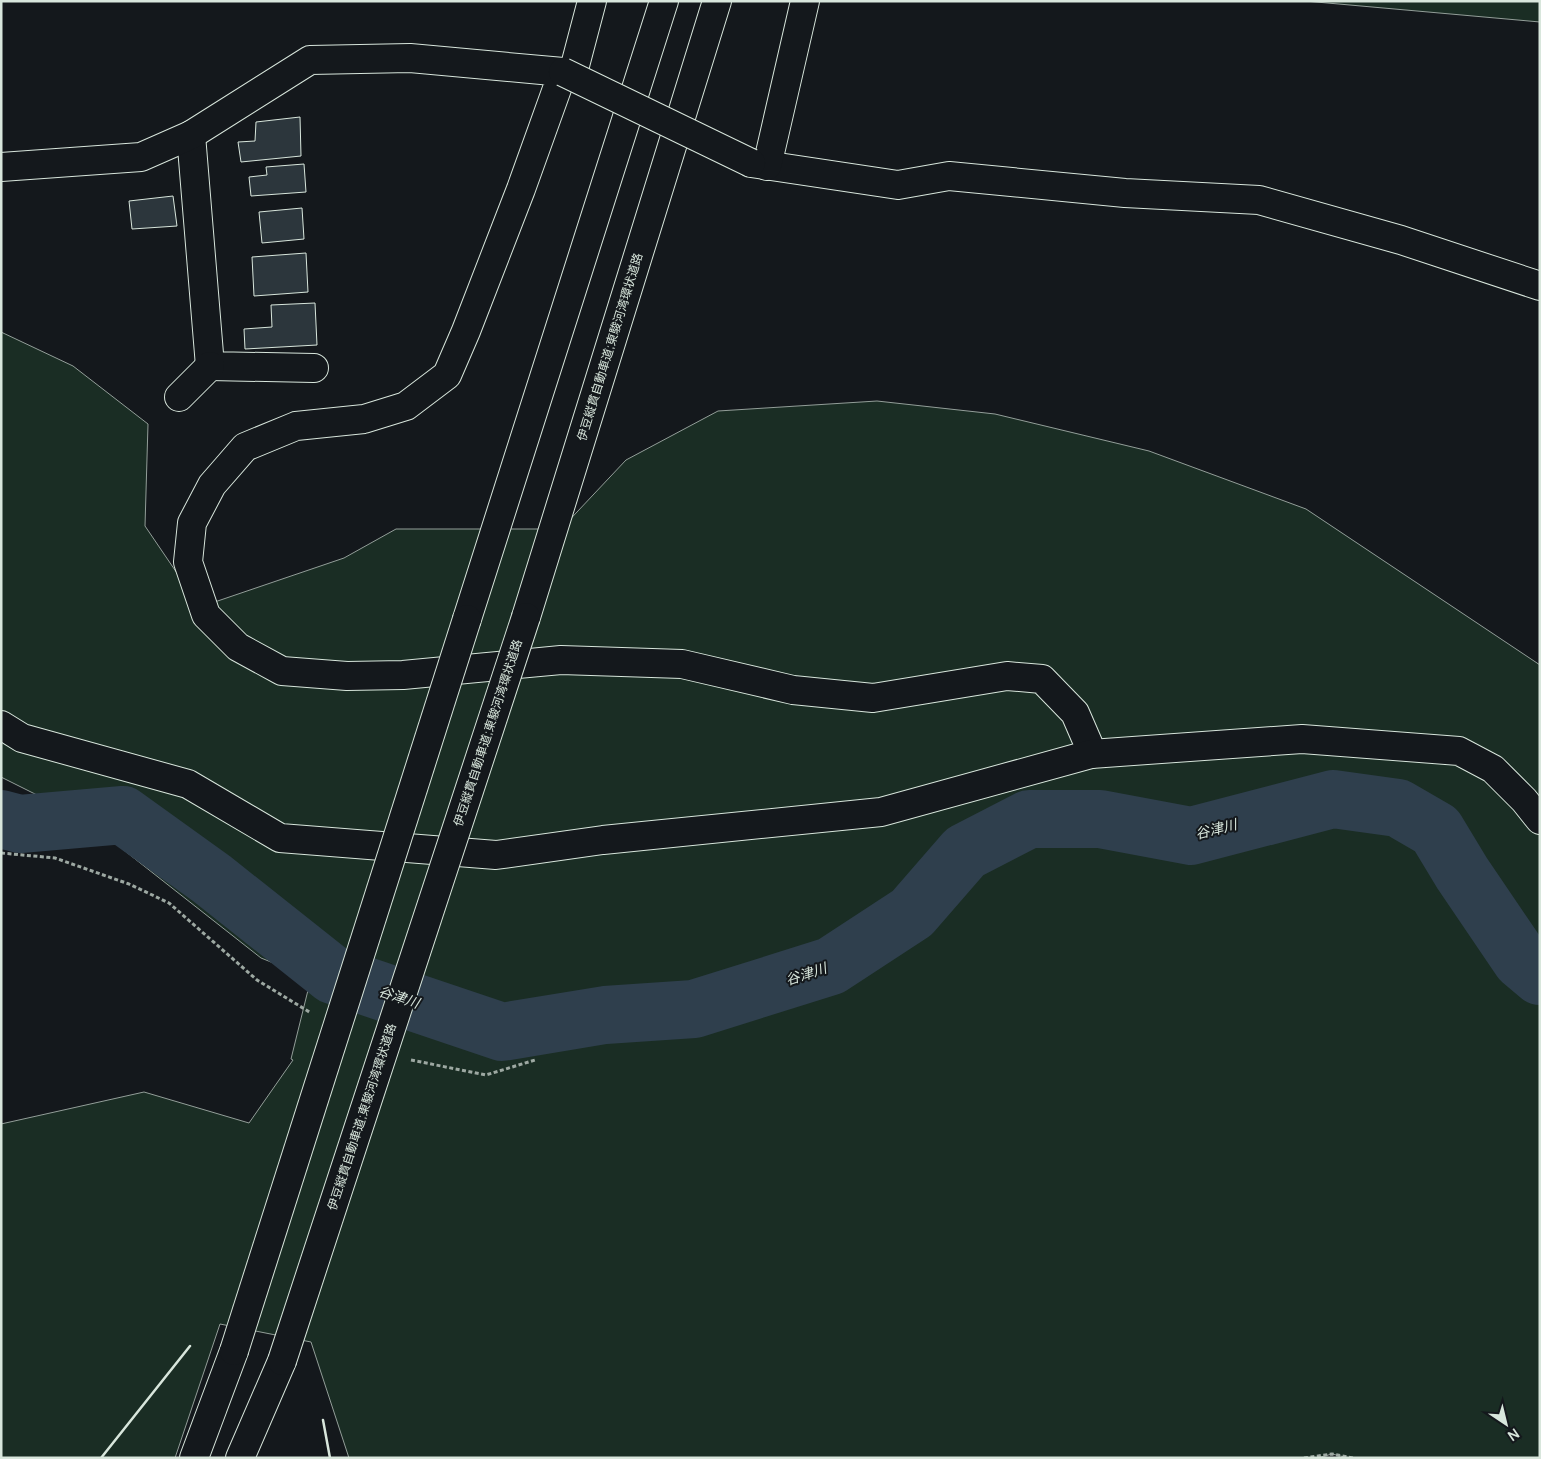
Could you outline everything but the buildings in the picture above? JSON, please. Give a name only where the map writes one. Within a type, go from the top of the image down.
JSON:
[{"type":"main road","points":[[592,1],[567,74],[447,375],[406,406],[364,420],[296,426],[245,447],[212,485],[192,523],[188,562],[206,615],[238,648],[282,671],[347,676],[403,675],[561,660],[682,664],[793,690],[873,698],[1007,676],[1042,679],[1075,713],[1091,754]]},
{"type":"main road","points":[[194,1458],[234,1351],[664,1]]},
{"type":"main road","name":"伊豆縦貫自動車道;東駿河湾環状道路","points":[[240,1458],[282,1361],[526,617],[717,1]]},
{"type":"main road","points":[[759,164],[805,1]]},
{"type":"main road","points":[[1,167],[74,160],[141,157],[191,136],[310,60],[410,58],[567,74],[759,164],[898,186],[949,176],[1125,193],[1259,200],[1401,240],[1540,286]]},
{"type":"main road","points":[[191,136],[210,366]]},
{"type":"main road","points":[[179,397],[210,366],[314,368]]},
{"type":"main road","points":[[1,725],[22,738],[188,784],[280,838],[496,855],[603,840],[881,812],[1091,754],[1302,739],[1459,752],[1493,769],[1524,800],[1540,820]]},
{"type":"path","points":[[1,853],[55,858],[129,884],[169,903],[257,980],[313,1014]]},
{"type":"path","points":[[406,1058],[414,1062],[486,1075],[535,1060]]},
{"type":"path","points":[[1304,1458],[1332,1454],[1353,1458]]},
{"type":"green space","points":[[1305,1],[1540,1],[1540,22]]},
{"type":"green space","points":[[1,332],[73,366],[148,424],[145,526],[200,607],[344,558],[396,529],[561,529],[626,460],[718,411],[877,401],[995,414],[1149,451],[1306,509],[1540,665],[1540,1458],[1349,1458],[1332,1454],[1317,1458],[349,1458],[311,1342],[220,1324],[175,1458],[1,1458],[1,1124],[144,1092],[249,1123],[293,1060],[291,1059],[311,978],[261,958],[83,818],[1,777]]},
{"type":"waterway","name":"谷津川","points":[[1,819],[20,824],[123,815],[212,879],[333,975],[502,1032],[605,1015],[694,1009],[831,966],[912,913],[965,852],[1029,819],[1100,819],[1191,836],[1333,799],[1398,808],[1436,830],[1462,873],[1521,960],[1540,976]]},
{"type":"wall","points":[[101,1458],[190,1346]]},
{"type":"wall","points":[[323,1420],[330,1458]]}]
